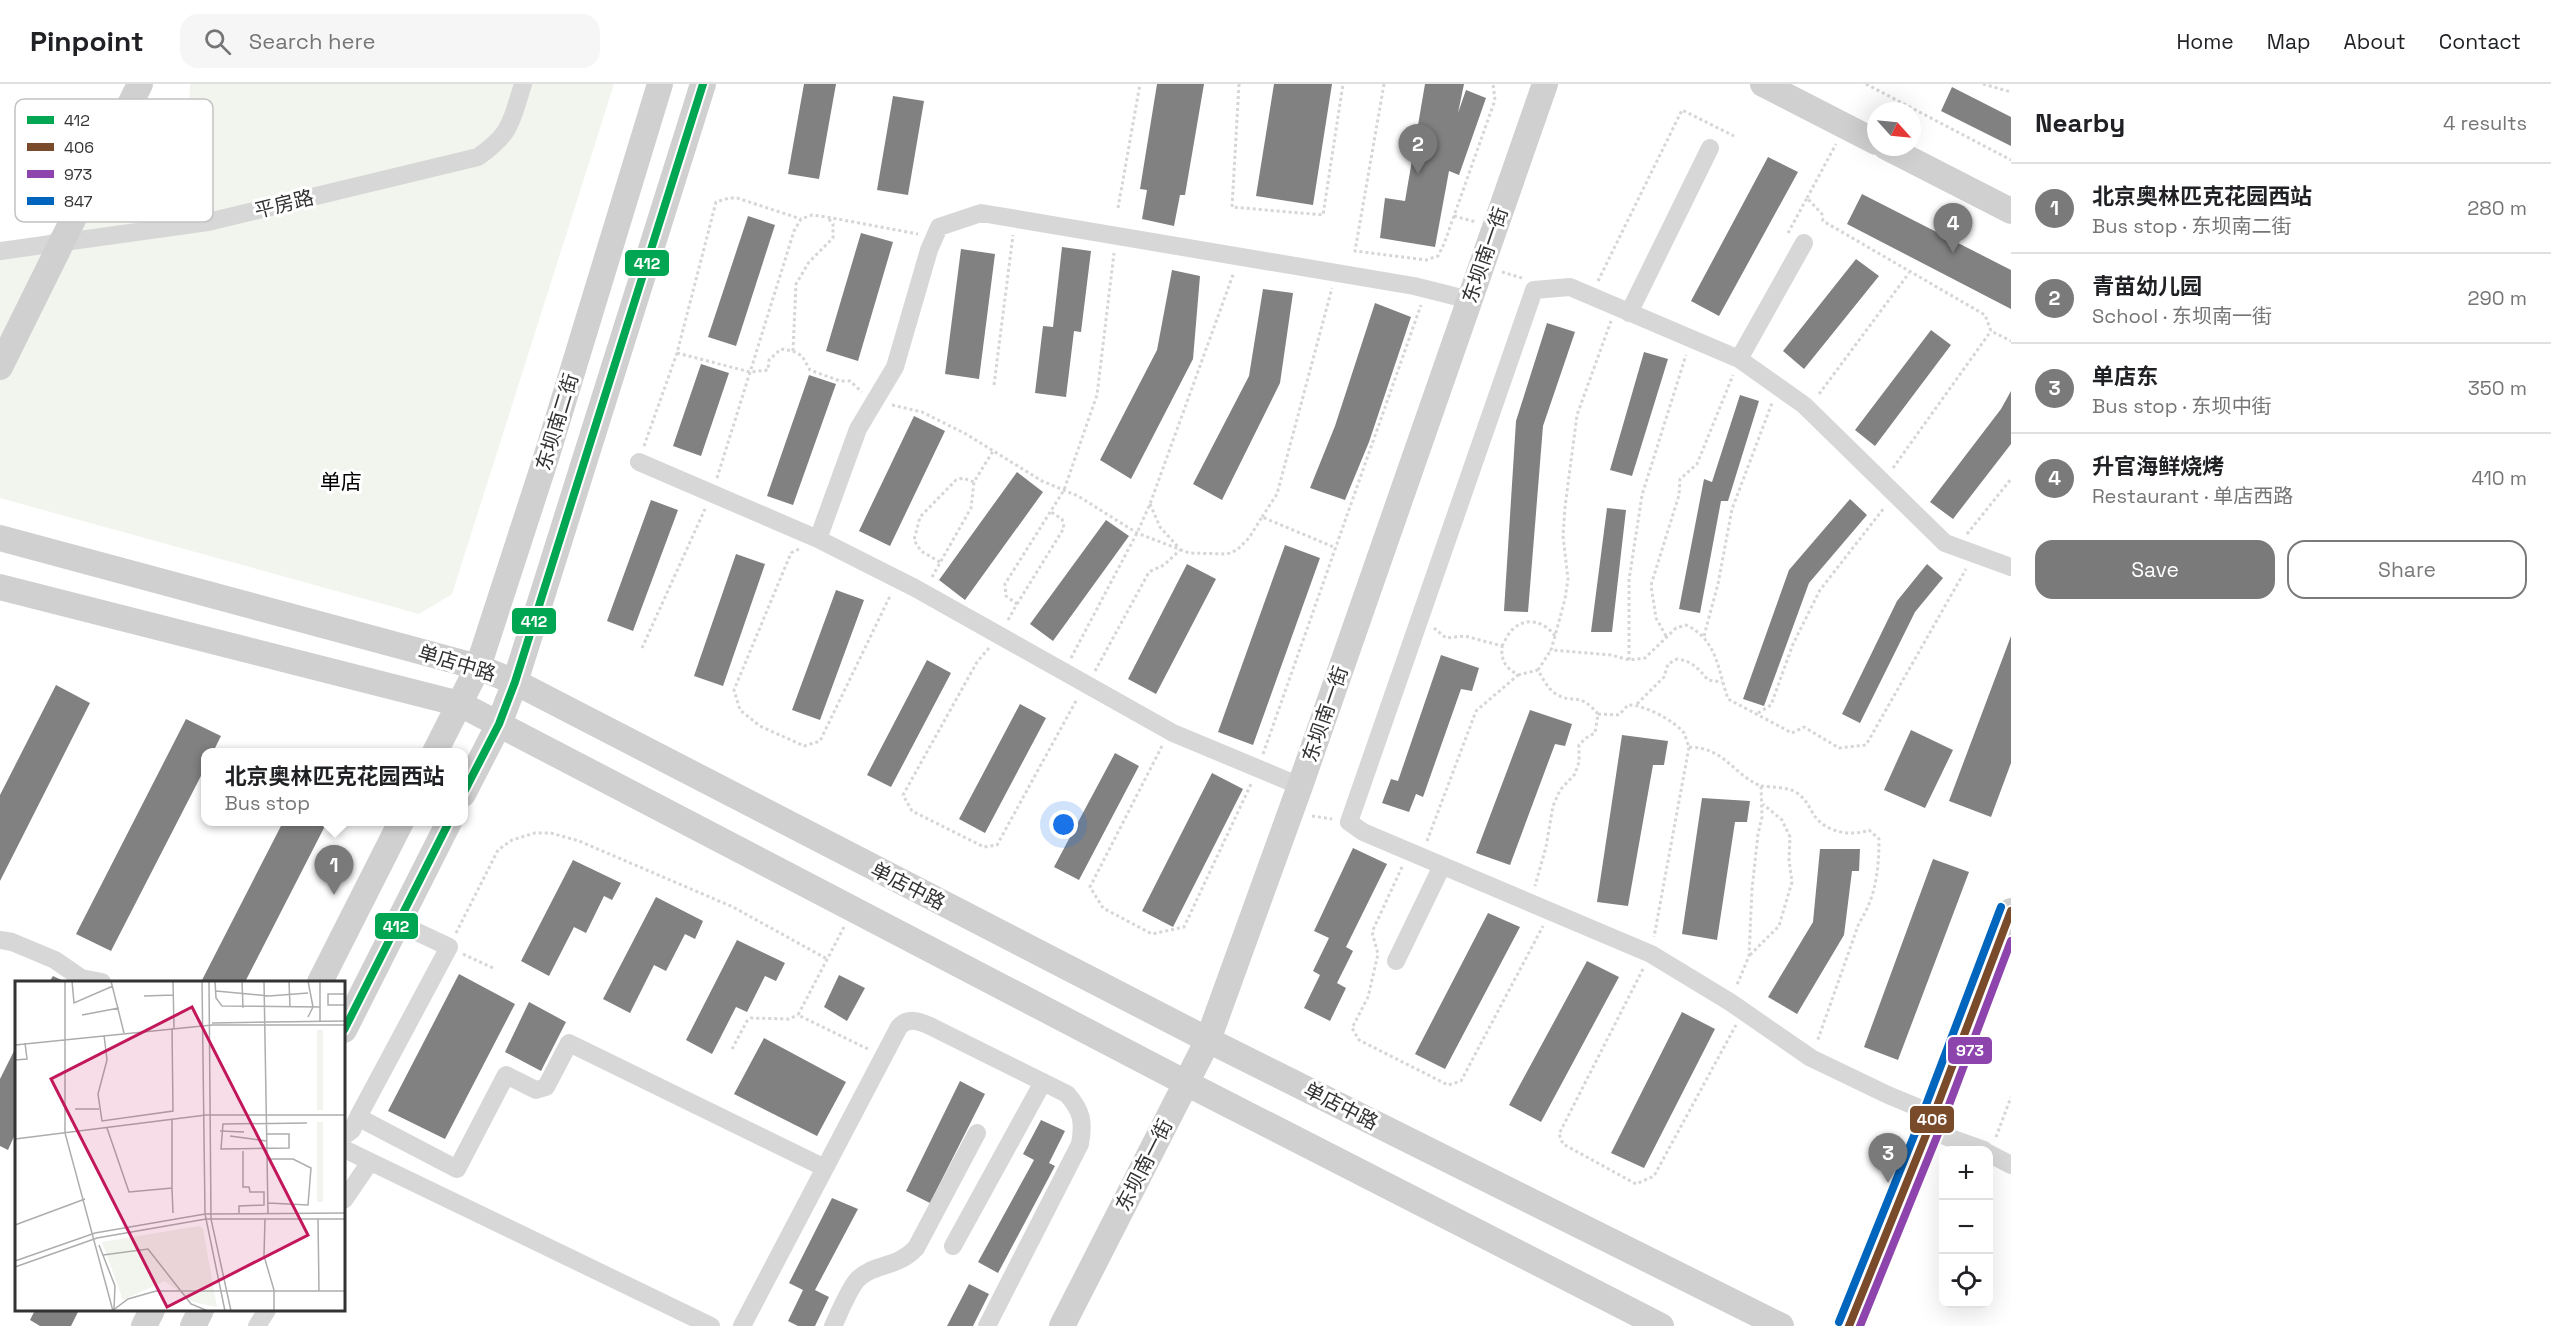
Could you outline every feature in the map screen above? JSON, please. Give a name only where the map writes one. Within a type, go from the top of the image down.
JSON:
[{"type":"street","points":[[133,99],[140,84]]},
{"type":"street","name":"平房路","points":[[213,221],[478,157],[499,142],[511,124],[523,84]]},
{"type":"street","name":"东坝南二街","points":[[438,748],[478,667],[546,458],[660,84]]},
{"type":"street","name":"东坝南二街","points":[[468,784],[499,724],[515,682],[703,84]]},
{"type":"street","name":"东坝南一街","points":[[1062,1326],[1208,1040],[1300,786],[1545,84]]},
{"type":"street","points":[[1763,84],[1867,137]]},
{"type":"street","points":[[1623,310],[1710,148]]},
{"type":"street","points":[[1904,156],[2011,211]]},
{"type":"street","points":[[818,539],[858,429],[895,367],[939,227],[981,213],[1427,289],[1470,300]]},
{"type":"street","points":[[0,367],[72,222]]},
{"type":"street","name":"平房路","points":[[0,251],[208,222]]},
{"type":"street","points":[[1739,359],[1804,243]]},
{"type":"street","points":[[1976,1146],[1888,1095],[1811,1058],[1736,1007],[1651,954],[1363,832],[1348,822],[1534,290],[1570,287],[1739,359],[1808,408],[1945,543],[2011,567]]},
{"type":"street","points":[[639,462],[818,539],[923,592],[999,637],[1173,733],[1300,786]]},
{"type":"street","name":"单店中路","points":[[0,538],[478,667],[515,682],[1208,1040],[1780,1326]]},
{"type":"street","name":"单店中路","points":[[0,587],[460,705],[1186,1083],[1661,1326]]},
{"type":"street","points":[[321,981],[399,826]]},
{"type":"street","points":[[345,1028],[447,826]]},
{"type":"street","points":[[1396,961],[1442,866]]},
{"type":"street","points":[[1849,1326],[1931,1122],[2011,911]]},
{"type":"street","points":[[345,1135],[352,1130],[449,947],[398,923]]},
{"type":"street","points":[[0,940],[12,942],[55,960],[81,978],[97,981]]},
{"type":"street","points":[[742,1326],[899,1027],[904,1022],[914,1020],[1067,1094],[1073,1101],[1083,1124],[1080,1144],[987,1326]]},
{"type":"street","points":[[358,1117],[457,1169],[506,1075],[536,1090],[546,1087],[569,1043],[825,1168]]},
{"type":"street","points":[[954,1246],[1043,1082]]},
{"type":"street","points":[[833,1326],[857,1280],[875,1269],[906,1259],[916,1248],[976,1133]]},
{"type":"street","points":[[345,1150],[678,1319],[711,1326]]},
{"type":"street","points":[[1993,1155],[2011,1165]]},
{"type":"street","points":[[345,1199],[370,1162]]},
{"type":"street","points":[[144,1326],[152,1311]]},
{"type":"street","points":[[193,1326],[200,1311]]},
{"type":"street","points":[[257,1326],[266,1311]]},
{"type":"path","points":[[1118,208],[1140,84]]},
{"type":"path","points":[[1239,84],[1232,207],[1323,215],[1343,84]]},
{"type":"path","points":[[1384,84],[1355,251],[1426,260],[1438,256],[1444,244],[1495,100],[1492,84]]},
{"type":"path","points":[[1866,84],[2011,160]]},
{"type":"path","points":[[1983,84],[2011,92]]},
{"type":"path","points":[[1591,296],[1682,110],[1734,136]]},
{"type":"path","points":[[1807,198],[1845,126]]},
{"type":"path","points":[[639,462],[677,353],[717,202],[737,198],[801,219],[812,215],[827,216],[934,238]]},
{"type":"path","points":[[794,351],[796,284],[809,262],[833,238],[833,224],[827,216]]},
{"type":"path","points":[[642,648],[712,494],[794,231],[801,219]]},
{"type":"path","points":[[994,385],[1015,219]]},
{"type":"path","points":[[1833,227],[1985,315],[1991,331],[2011,341]]},
{"type":"path","points":[[1017,604],[1006,596],[1005,584],[1064,490],[1097,395],[1116,235]]},
{"type":"path","points":[[1063,672],[1150,504],[1239,256]]},
{"type":"path","points":[[1482,266],[1522,279],[1534,290]]},
{"type":"path","points":[[677,353],[750,372],[768,370],[768,360],[781,349],[794,351],[802,356],[810,370],[840,381],[850,381],[874,401],[922,412],[966,434],[1042,481],[1078,496],[1137,533],[1180,550],[1198,554],[1227,554],[1237,550],[1249,538],[1277,494],[1336,273]]},
{"type":"path","points":[[1808,408],[1909,273]]},
{"type":"path","points":[[1173,733],[1159,751],[1090,886],[1103,908],[1152,934],[1184,927],[1258,769],[1427,289]]},
{"type":"path","points":[[1550,911],[1461,1081],[1448,1085],[1359,1040],[1352,1028],[1368,997],[1378,954],[1372,932],[1415,854],[1476,711],[1518,675],[1538,670],[1551,650],[1568,579],[1563,536],[1564,517],[1577,415],[1623,310]]},
{"type":"path","points":[[1758,713],[1772,705],[1793,644],[1820,590],[1991,331]]},
{"type":"path","points":[[1629,660],[1629,580],[1642,495],[1691,339]]},
{"type":"path","points":[[1666,636],[1656,618],[1651,585],[1653,575],[1679,495],[1680,479],[1697,464],[1739,359]]},
{"type":"path","points":[[1704,636],[1718,584],[1732,510],[1778,387]]},
{"type":"path","points":[[923,592],[971,508],[974,482],[993,451]]},
{"type":"path","points":[[940,562],[921,551],[914,540],[920,517],[956,480],[963,478],[974,482]]},
{"type":"path","points":[[1956,547],[2011,479]]},
{"type":"path","points":[[1150,504],[1160,526],[1180,550]]},
{"type":"path","points":[[1051,512],[1062,519],[1064,528],[999,637],[977,662],[903,795],[912,811],[984,847],[997,845],[1149,572],[1164,565],[1180,550]]},
{"type":"path","points":[[1262,518],[1336,548]]},
{"type":"path","points":[[818,539],[791,553],[734,690],[740,710],[760,726],[804,746],[820,741],[898,579]]},
{"type":"path","points":[[1551,650],[1629,660],[1645,658],[1666,636],[1676,628],[1686,625],[1704,636],[1722,671],[1728,699],[1792,733],[1804,727],[1839,748],[1866,745],[1975,554]]},
{"type":"path","points":[[1518,675],[1507,669],[1502,657],[1502,646],[1512,630],[1524,623],[1536,622],[1548,627],[1555,636]]},
{"type":"path","points":[[1418,625],[1434,628],[1446,638],[1465,636],[1502,646]]},
{"type":"path","points":[[1637,704],[1664,676],[1668,664],[1677,659],[1686,660],[1698,668],[1708,680],[1723,682]]},
{"type":"path","points":[[1530,903],[1546,847],[1553,806],[1560,790],[1575,774],[1579,762],[1580,745],[1595,733],[1598,714],[1587,700],[1557,694],[1545,682],[1538,670]]},
{"type":"path","points":[[1598,714],[1619,715],[1628,705],[1637,704],[1673,723],[1684,734],[1689,747],[1651,954],[1559,1134],[1563,1144],[1636,1184],[1654,1176],[1736,1007],[1749,956],[1752,889],[1763,804],[1761,786]]},
{"type":"path","points":[[1689,747],[1704,748],[1718,755],[1730,762],[1752,782],[1761,786],[1796,792],[1809,804],[1815,817],[1830,828],[1844,833],[1859,834],[1869,830],[1879,839],[1879,864],[1869,908],[1859,923],[1811,1058]]},
{"type":"path","points":[[1749,956],[1779,926],[1792,882],[1789,861],[1790,837],[1782,820],[1763,804]]},
{"type":"path","points":[[1290,813],[1348,822]]},
{"type":"path","points":[[460,922],[498,850],[512,840],[535,833],[551,833],[579,841],[733,907],[827,959]]},
{"type":"path","points":[[732,1049],[747,1021],[751,1018],[789,1019],[798,1015],[853,909]]},
{"type":"path","points":[[449,947],[495,969]]},
{"type":"path","points":[[798,1015],[854,1042]]},
{"type":"path","points":[[1990,1146],[2011,1097]]},
{"type":"shaded area","points":[[190,84],[614,84],[452,594],[419,614],[0,498],[0,259],[72,222],[213,222],[213,99],[189,99]]},
{"type":"building","points":[[804,84],[836,84],[819,179],[788,174]]},
{"type":"building","points":[[1157,84],[1204,84],[1185,195],[1180,195],[1174,226],[1142,219],[1147,190],[1140,189]]},
{"type":"building","points":[[1274,84],[1332,84],[1313,205],[1256,196]]},
{"type":"building","points":[[1425,84],[1464,84],[1458,113],[1466,90],[1486,98],[1459,175],[1449,171],[1435,247],[1380,238],[1385,198],[1405,201]]},
{"type":"building","points":[[1952,87],[2011,117],[2011,146],[1941,111]]},
{"type":"building","points":[[893,96],[924,101],[908,195],[877,190]]},
{"type":"building","points":[[1768,157],[1798,172],[1719,316],[1691,301]]},
{"type":"building","points":[[1862,194],[2011,270],[2011,309],[1847,224]]},
{"type":"building","points":[[748,216],[775,225],[736,346],[708,337]]},
{"type":"building","points":[[861,233],[893,242],[858,361],[826,351]]},
{"type":"building","points":[[1062,247],[1091,251],[1081,332],[1074,331],[1066,397],[1035,393],[1043,326],[1053,327]]},
{"type":"building","points":[[961,249],[995,254],[979,379],[945,374]]},
{"type":"building","points":[[1856,259],[1879,276],[1804,369],[1783,351]]},
{"type":"building","points":[[1172,270],[1200,276],[1193,359],[1131,479],[1100,460],[1157,350]]},
{"type":"building","points":[[1263,289],[1293,293],[1280,383],[1222,500],[1193,484],[1249,376]]},
{"type":"building","points":[[1375,303],[1411,317],[1369,442],[1345,500],[1310,488],[1335,426]]},
{"type":"building","points":[[1547,323],[1575,332],[1543,426],[1528,612],[1504,611],[1516,421]]},
{"type":"building","points":[[1931,330],[1951,345],[1875,446],[1855,430]]},
{"type":"building","points":[[1644,352],[1668,359],[1632,476],[1610,470]]},
{"type":"building","points":[[701,364],[729,373],[701,456],[673,446]]},
{"type":"building","points":[[809,375],[836,384],[793,505],[767,496]]},
{"type":"building","points":[[2011,391],[2011,444],[1953,519],[1930,502],[2001,409]]},
{"type":"building","points":[[1740,395],[1759,401],[1728,501],[1721,501],[1700,613],[1679,609],[1704,479],[1712,482]]},
{"type":"building","points":[[914,416],[945,431],[890,546],[859,531]]},
{"type":"building","points":[[1017,472],[1043,492],[965,600],[939,580]]},
{"type":"building","points":[[1850,499],[1867,515],[1809,583],[1764,706],[1743,699],[1789,570]]},
{"type":"building","points":[[651,500],[678,510],[633,631],[607,621]]},
{"type":"building","points":[[1607,508],[1626,510],[1612,632],[1591,632]]},
{"type":"building","points":[[1106,520],[1129,536],[1053,641],[1030,624]]},
{"type":"building","points":[[1285,545],[1320,558],[1253,745],[1218,732]]},
{"type":"building","points":[[736,554],[765,564],[723,686],[694,676]]},
{"type":"building","points":[[1187,564],[1216,579],[1156,694],[1128,679]]},
{"type":"building","points":[[1927,564],[1943,578],[1915,612],[1860,723],[1842,714],[1897,601]]},
{"type":"building","points":[[836,590],[864,600],[820,720],[792,710]]},
{"type":"building","points":[[2011,636],[2011,763],[1991,817],[1949,801]]},
{"type":"building","points":[[1441,655],[1479,668],[1472,691],[1461,689],[1423,797],[1416,794],[1409,812],[1382,803],[1391,779],[1398,781]]},
{"type":"building","points":[[927,660],[951,673],[891,787],[867,775]]},
{"type":"building","points":[[56,685],[90,703],[0,881],[0,795]]},
{"type":"building","points":[[1020,704],[1046,718],[985,833],[959,819]]},
{"type":"building","points":[[1530,710],[1572,724],[1565,746],[1555,744],[1510,865],[1476,853]]},
{"type":"building","points":[[186,719],[221,736],[215,748],[201,748],[201,776],[111,951],[76,934]]},
{"type":"building","points":[[1911,730],[1953,750],[1925,808],[1884,790]]},
{"type":"building","points":[[1622,735],[1668,741],[1664,765],[1653,765],[1628,906],[1597,902]]},
{"type":"building","points":[[1115,753],[1139,766],[1079,880],[1054,867]]},
{"type":"building","points":[[1212,773],[1243,789],[1173,927],[1142,911]]},
{"type":"building","points":[[1702,798],[1750,801],[1747,822],[1735,822],[1717,940],[1682,934]]},
{"type":"building","points":[[281,826],[325,826],[246,981],[202,981]]},
{"type":"building","points":[[1353,848],[1387,864],[1346,947],[1353,951],[1337,983],[1346,988],[1330,1021],[1304,1008],[1320,975],[1313,971],[1329,938],[1314,931]]},
{"type":"building","points":[[1820,849],[1860,849],[1859,871],[1852,871],[1844,935],[1797,1014],[1768,997],[1813,922]]},
{"type":"building","points":[[1933,859],[1969,872],[1898,1060],[1864,1047]]},
{"type":"building","points":[[573,860],[621,883],[612,900],[604,896],[586,933],[574,927],[549,976],[521,961]]},
{"type":"building","points":[[656,897],[703,921],[695,939],[685,934],[666,971],[654,965],[630,1013],[603,999]]},
{"type":"building","points":[[1488,913],[1520,927],[1445,1069],[1415,1054]]},
{"type":"building","points":[[737,940],[785,963],[776,981],[765,976],[747,1012],[736,1007],[712,1054],[686,1040]]},
{"type":"building","points":[[1587,961],[1619,977],[1541,1122],[1509,1105]]},
{"type":"building","points":[[459,974],[515,1004],[445,1139],[388,1111]]},
{"type":"building","points":[[839,975],[865,988],[847,1021],[824,1007]]},
{"type":"building","points":[[53,976],[64,981],[50,981]]},
{"type":"building","points":[[529,1002],[566,1022],[541,1071],[505,1052]]},
{"type":"building","points":[[1682,1012],[1715,1029],[1644,1168],[1611,1153]]},
{"type":"building","points":[[764,1038],[846,1082],[817,1136],[734,1094]]},
{"type":"building","points":[[15,1049],[15,1134],[8,1150],[0,1146],[0,1079]]},
{"type":"building","points":[[960,1081],[985,1094],[930,1203],[906,1191]]},
{"type":"building","points":[[1041,1120],[1065,1131],[1049,1163],[1055,1166],[998,1273],[978,1262],[1034,1160],[1023,1154]]},
{"type":"building","points":[[832,1198],[858,1209],[815,1290],[829,1297],[815,1326],[798,1326],[788,1321],[803,1290],[789,1283]]},
{"type":"building","points":[[969,1284],[989,1294],[973,1326],[947,1326]]},
{"type":"building","points":[[34,1311],[78,1311],[71,1326],[40,1326],[30,1320]]},
{"type":"transit line","name":"412","points":[[468,784],[499,724],[515,682],[703,84]]},
{"type":"transit line","name":"412","points":[[345,1028],[447,826]]},
{"type":"transit line","name":"847","points":[[1839,1322],[1918,1126],[2001,907]]},
{"type":"transit line","name":"406","points":[[1849,1326],[1928,1130],[2011,911]]},
{"type":"transit line","name":"973","points":[[1860,1326],[1938,1134],[2011,941]]},
{"type":"place","name":"青苗幼儿园","points":[[1418,174]]},
{"type":"place","name":"升官海鲜烧烤","points":[[1953,253]]},
{"type":"place","name":"北京奥林匹克花园西站","points":[[334,895]]},
{"type":"place","name":"单店东","points":[[1888,1183]]},
{"type":"district","name":"单店","points":[[341,481]]}]
